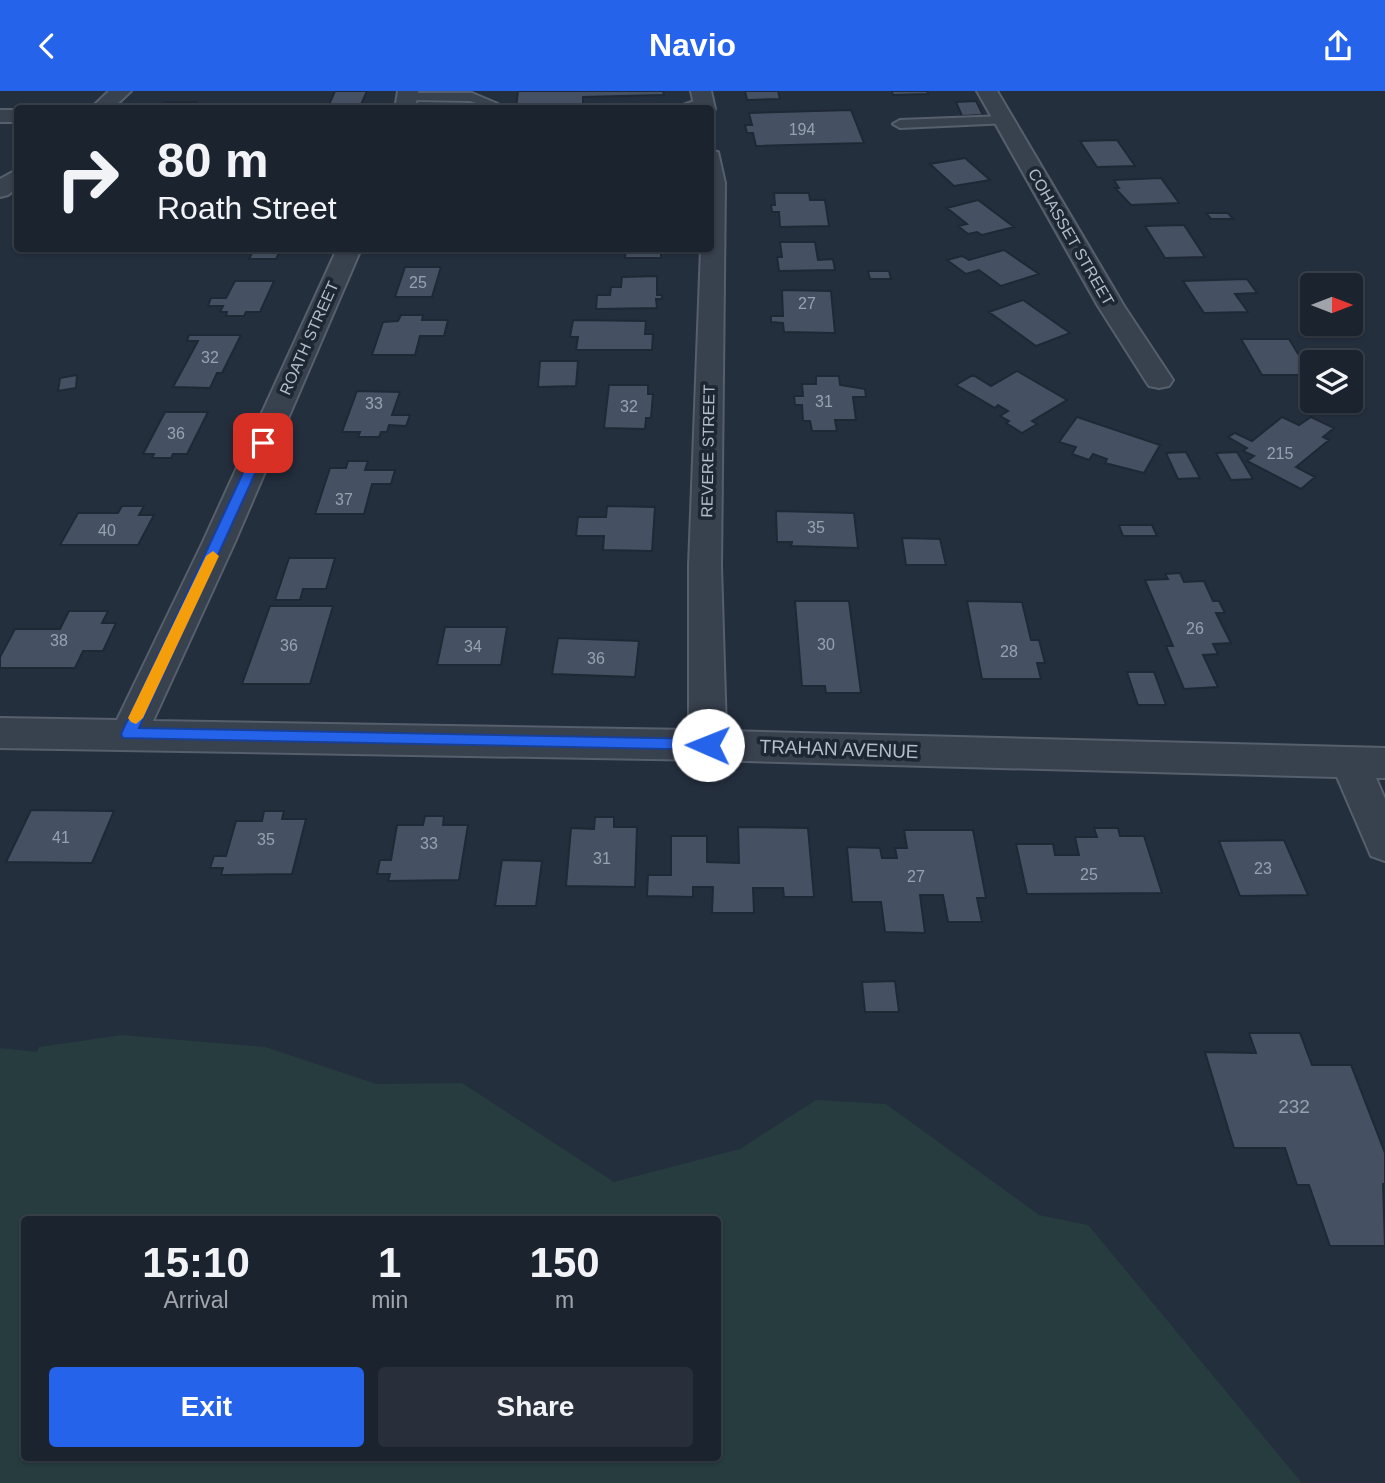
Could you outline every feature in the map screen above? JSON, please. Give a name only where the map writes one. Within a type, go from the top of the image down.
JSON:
[{"type":"street","points":[[105,105],[121,91]]},
{"type":"street","name":"COHASSET STREET","points":[[987,91],[1111,306],[1159,380]]},
{"type":"street","points":[[0,190],[14,179]]},
{"type":"street","name":"ROATH STREET","points":[[129,734],[218,544],[348,252]]},
{"type":"street","name":"REVERE STREET","points":[[708,745],[705,566],[712,252]]},
{"type":"street","name":"TRAHAN AVENUE","points":[[0,733],[708,745],[1367,762]]},
{"type":"street","points":[[1367,762],[1385,844]]},
{"type":"lane","points":[[407,99],[472,97],[491,104]]},
{"type":"lane","points":[[900,124],[1004,120]]},
{"type":"green space","points":[[122,1035],[265,1047],[376,1084],[462,1083],[614,1182],[740,1149],[816,1100],[886,1104],[1039,1215],[1088,1225],[1302,1483],[0,1483],[0,1048],[37,1052],[39,1047]]},
{"type":"building","points":[[335,91],[367,91],[361,105],[329,105]]},
{"type":"building","points":[[518,91],[663,91],[664,95],[583,97],[583,105],[516,105]]},
{"type":"building","points":[[745,91],[778,91],[780,99],[747,100]]},
{"type":"building","points":[[892,91],[927,91],[928,94],[893,95]]},
{"type":"building","points":[[976,101],[983,115],[962,116],[956,102]]},
{"type":"building","points":[[166,102],[196,102],[194,105],[164,105]]},
{"type":"building","points":[[851,110],[864,143],[756,146],[753,133],[747,133],[745,125],[752,125],[749,113]]},
{"type":"building","points":[[1117,140],[1135,166],[1097,167],[1080,141]]},
{"type":"building","points":[[965,158],[990,180],[954,186],[930,164]]},
{"type":"building","points":[[1161,178],[1179,203],[1131,205],[1115,188],[1119,188],[1114,180]]},
{"type":"building","points":[[774,193],[809,193],[810,200],[825,200],[829,226],[780,227],[779,212],[772,212],[771,205],[775,205]]},
{"type":"building","points":[[978,200],[1014,227],[982,235],[977,232],[968,234],[958,226],[967,224],[947,208]]},
{"type":"building","points":[[1206,213],[1228,213],[1233,219],[1211,219]]},
{"type":"building","points":[[1184,225],[1205,257],[1165,258],[1145,226]]},
{"type":"building","points":[[780,242],[815,242],[818,260],[833,259],[835,270],[779,271],[777,257],[782,257]]},
{"type":"building","points":[[1004,250],[1039,274],[1001,286],[979,270],[966,274],[947,260],[962,256],[969,260]]},
{"type":"building","points":[[252,252],[288,252],[279,253],[276,259],[249,259]]},
{"type":"building","points":[[626,252],[661,252],[661,258],[625,258]]},
{"type":"building","points":[[405,267],[441,267],[432,297],[395,297]]},
{"type":"building","points":[[868,271],[889,271],[891,279],[870,279]]},
{"type":"building","points":[[657,276],[657,295],[662,295],[662,299],[656,299],[657,308],[596,309],[597,295],[610,295],[611,287],[621,287],[622,277]]},
{"type":"building","points":[[1247,279],[1257,293],[1235,294],[1248,312],[1204,313],[1183,281]]},
{"type":"building","points":[[235,281],[274,281],[260,312],[246,312],[244,316],[226,316],[227,312],[220,312],[223,306],[208,306],[211,298],[226,298]]},
{"type":"building","points":[[782,290],[831,291],[835,333],[784,332],[783,323],[771,322],[771,316],[783,316]]},
{"type":"building","points":[[1023,300],[1070,333],[1036,346],[989,312]]},
{"type":"building","points":[[401,315],[423,315],[422,320],[448,320],[444,336],[420,336],[415,355],[372,355],[383,322],[398,321]]},
{"type":"building","points":[[573,320],[646,321],[645,334],[653,334],[652,350],[576,350],[578,337],[570,337]]},
{"type":"building","points":[[189,335],[241,335],[222,373],[217,373],[210,388],[173,387],[198,341],[187,341]]},
{"type":"building","points":[[1241,339],[1289,339],[1300,357],[1300,375],[1262,375]]},
{"type":"building","points":[[540,361],[578,361],[576,386],[538,387]]},
{"type":"building","points":[[1017,371],[1067,400],[1032,421],[1037,424],[1022,433],[1000,416],[1008,411],[998,405],[995,408],[956,385],[973,375],[991,386]]},
{"type":"building","points":[[77,375],[76,388],[58,391],[60,378]]},
{"type":"building","points":[[816,376],[839,376],[840,385],[865,389],[866,397],[853,397],[856,420],[835,420],[837,431],[812,431],[810,421],[803,421],[802,405],[795,405],[794,396],[803,396],[802,384],[816,384]]},
{"type":"building","points":[[609,385],[648,385],[648,394],[653,394],[651,418],[646,418],[645,429],[604,428]]},
{"type":"building","points":[[357,391],[400,392],[392,415],[410,415],[406,426],[389,425],[387,432],[381,432],[379,437],[358,437],[360,432],[342,432]]},
{"type":"building","points":[[165,412],[208,412],[187,454],[173,454],[171,458],[152,458],[154,454],[143,454]]},
{"type":"building","points":[[1077,417],[1160,445],[1144,473],[1105,463],[1107,459],[1093,454],[1089,460],[1072,454],[1076,447],[1059,442]]},
{"type":"building","points":[[1282,417],[1299,425],[1311,417],[1334,428],[1323,437],[1329,440],[1296,467],[1315,477],[1301,489],[1247,461],[1254,456],[1243,451],[1247,448],[1228,437],[1235,433],[1252,441]]},
{"type":"building","points":[[1186,452],[1200,478],[1178,479],[1166,453]]},
{"type":"building","points":[[1237,452],[1253,479],[1231,480],[1216,453]]},
{"type":"building","points":[[348,461],[368,461],[365,470],[395,470],[391,484],[372,484],[364,514],[315,514],[330,468],[346,468]]},
{"type":"building","points":[[122,506],[144,506],[139,515],[154,515],[138,545],[60,545],[78,513],[118,513]]},
{"type":"building","points":[[607,506],[655,507],[652,551],[603,550],[604,536],[576,536],[578,517],[606,517]]},
{"type":"building","points":[[776,511],[854,513],[858,548],[791,546],[792,542],[777,542]]},
{"type":"building","points":[[1119,525],[1152,525],[1157,536],[1123,536]]},
{"type":"building","points":[[902,538],[940,539],[946,565],[906,565]]},
{"type":"building","points":[[289,558],[335,558],[326,589],[303,589],[300,600],[275,600]]},
{"type":"building","points":[[1180,573],[1184,582],[1204,581],[1213,601],[1219,601],[1225,613],[1216,613],[1231,643],[1213,644],[1218,654],[1203,655],[1218,687],[1184,689],[1166,646],[1173,646],[1145,580],[1168,579],[1165,574]]},
{"type":"building","points":[[795,601],[849,601],[861,693],[826,693],[825,686],[802,686]]},
{"type":"building","points":[[967,601],[1022,602],[1031,640],[1039,640],[1045,663],[1037,663],[1041,679],[982,679]]},
{"type":"building","points":[[270,606],[333,606],[310,684],[242,684]]},
{"type":"building","points":[[69,611],[108,611],[102,623],[116,623],[103,651],[83,651],[75,668],[0,668],[0,657],[15,629],[60,629]]},
{"type":"building","points":[[445,627],[507,627],[501,665],[437,665]]},
{"type":"building","points":[[558,638],[639,641],[635,677],[552,674]]},
{"type":"building","points":[[1127,672],[1154,672],[1166,705],[1138,705]]},
{"type":"building","points":[[31,810],[114,811],[92,863],[6,862]]},
{"type":"building","points":[[264,811],[284,811],[282,819],[306,819],[292,874],[221,875],[223,868],[210,868],[214,856],[226,856],[236,821],[262,821]]},
{"type":"building","points":[[425,816],[444,816],[443,825],[468,825],[459,880],[388,881],[390,874],[377,874],[380,860],[391,860],[397,825],[423,825]]},
{"type":"building","points":[[595,817],[614,817],[614,827],[637,827],[635,887],[566,886],[571,828],[594,829]]},
{"type":"building","points":[[738,827],[808,828],[814,897],[784,897],[783,888],[753,888],[754,913],[712,913],[713,887],[693,887],[693,897],[647,896],[648,875],[671,875],[671,836],[707,836],[707,862],[739,863]]},
{"type":"building","points":[[1094,828],[1118,828],[1120,836],[1144,836],[1162,893],[1027,894],[1016,844],[1053,844],[1055,855],[1079,855],[1075,837],[1097,837]]},
{"type":"building","points":[[904,830],[973,830],[986,898],[977,898],[982,922],[948,922],[943,895],[920,895],[925,933],[885,932],[881,902],[852,902],[847,847],[880,848],[882,858],[897,858],[895,848],[907,848]]},
{"type":"building","points":[[1284,840],[1308,895],[1240,896],[1219,841]]},
{"type":"building","points":[[502,860],[542,861],[536,906],[495,906]]},
{"type":"building","points":[[895,981],[899,1012],[865,1012],[862,982]]},
{"type":"building","points":[[1249,1033],[1300,1033],[1312,1065],[1351,1065],[1385,1153],[1385,1246],[1330,1246],[1309,1185],[1297,1185],[1285,1148],[1234,1148],[1205,1052],[1256,1053]]},
{"type":"slow traffic","points":[[136,718],[213,556]]},
{"type":"route","points":[[263,443],[129,734],[708,745]]}]
